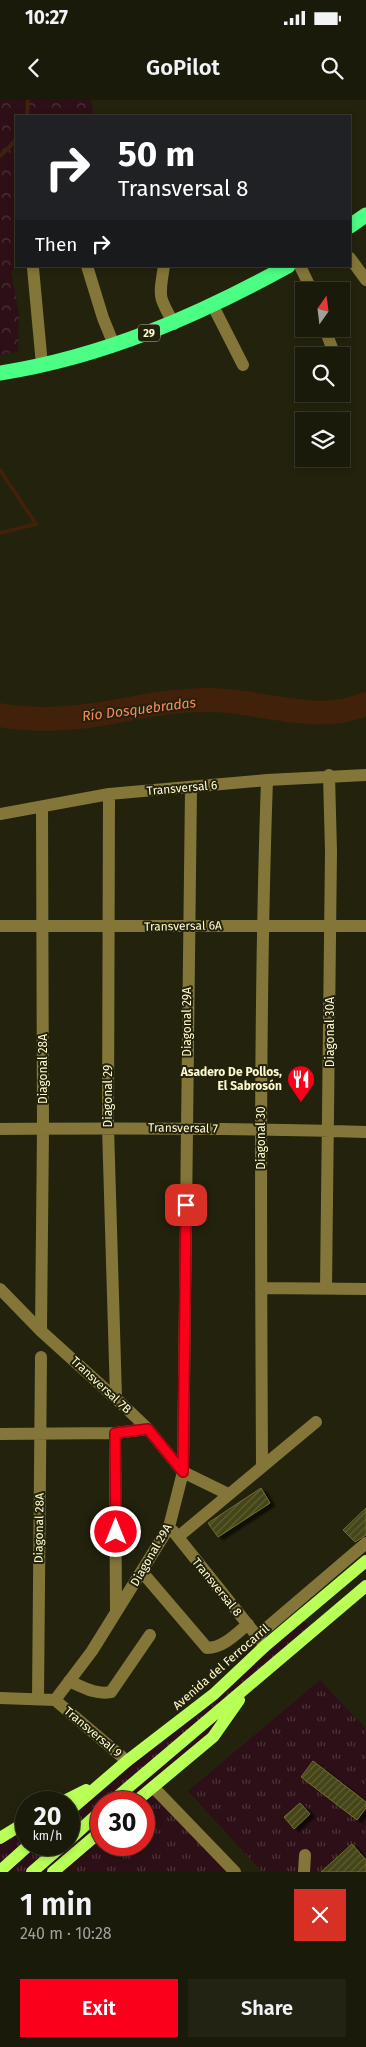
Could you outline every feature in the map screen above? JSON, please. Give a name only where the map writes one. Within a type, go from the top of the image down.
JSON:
[{"type":"highway","points":[[351,225],[366,215]]},
{"type":"highway","name":"29","points":[[0,373],[42,365],[114,345],[174,324],[213,306],[286,267]]},
{"type":"main road","name":"Avenida del Ferrocarril","points":[[80,1802],[127,1761],[214,1694],[261,1641],[366,1560]]},
{"type":"main road","points":[[124,1791],[366,1586]]},
{"type":"main road","points":[[148,1791],[213,1737],[249,1686]]},
{"type":"main road","points":[[80,1793],[110,1777]]},
{"type":"main road","points":[[80,1830],[90,1821]]},
{"type":"main road","points":[[0,1838],[15,1829]]},
{"type":"main road","points":[[53,1872],[90,1840]]},
{"type":"main road","points":[[0,1871],[17,1856]]},
{"type":"main road","points":[[32,1872],[50,1856]]},
{"type":"street","points":[[351,259],[366,280]]},
{"type":"street","points":[[87,267],[103,318],[114,345]]},
{"type":"street","points":[[164,267],[160,301],[174,324]]},
{"type":"street","points":[[300,267],[308,282]]},
{"type":"street","points":[[33,268],[42,365]]},
{"type":"street","points":[[213,306],[243,365]]},
{"type":"street","name":"Transversal 6","points":[[0,814],[109,794],[329,775],[366,775]]},
{"type":"street","name":"Diagonal 30A","points":[[326,1288],[331,851],[329,775]]},
{"type":"street","name":"Diagonal 30","points":[[262,1466],[262,925],[267,780]]},
{"type":"street","name":"Diagonal 29A","points":[[54,1700],[92,1651],[142,1572],[174,1532],[183,1472],[191,788]]},
{"type":"street","name":"Diagonal 29","points":[[109,794],[108,1127],[116,1398]]},
{"type":"street","name":"Diagonal 28A","points":[[41,1331],[43,1129],[42,807]]},
{"type":"street","name":"Transversal 6A","points":[[0,926],[366,926]]},
{"type":"street","name":"Transversal 7","points":[[0,1129],[108,1127],[366,1132]]},
{"type":"street","points":[[261,1288],[366,1288]]},
{"type":"street","name":"Transversal 7B","points":[[0,1290],[41,1331],[148,1429],[183,1472],[228,1494]]},
{"type":"street","name":"Diagonal 28A","points":[[38,1699],[41,1357]]},
{"type":"street","points":[[174,1532],[228,1494],[316,1422]]},
{"type":"street","points":[[0,1434],[115,1433],[148,1429]]},
{"type":"street","points":[[115,1433],[116,1611]]},
{"type":"street","name":"Transversal 8","points":[[174,1532],[261,1641]]},
{"type":"street","points":[[261,1641],[366,1543]]},
{"type":"street","points":[[142,1572],[207,1648],[224,1643],[248,1624]]},
{"type":"street","points":[[68,1681],[93,1692],[102,1694],[111,1692],[150,1635]]},
{"type":"street","name":"Transversal 9","points":[[0,1698],[54,1700],[127,1761]]},
{"type":"street","points":[[153,1787],[235,1872]]},
{"type":"street","points":[[304,1855],[304,1872]]},
{"type":"green space","points":[[0,100],[91,100],[94,115],[15,115],[15,266],[11,272],[19,314],[18,351],[0,355]]},
{"type":"green space","points":[[306,1622],[308,1624],[307,1629],[249,1686],[213,1737],[153,1787],[235,1872],[0,1872],[0,1838],[15,1829],[15,1856],[80,1856],[80,1795],[110,1777],[265,1646],[275,1646],[300,1623]]},
{"type":"green space","points":[[320,1680],[366,1729],[366,1872],[262,1872],[188,1791]]},
{"type":"building","points":[[261,1488],[270,1503],[218,1537],[208,1523]]},
{"type":"building","points":[[366,1508],[366,1535],[355,1542],[343,1530]]},
{"type":"building","points":[[313,1761],[366,1802],[366,1808],[357,1820],[301,1777]]},
{"type":"building","points":[[300,1803],[310,1814],[294,1829],[284,1817]]},
{"type":"building","points":[[352,1844],[366,1860],[366,1872],[321,1872]]},
{"type":"waterway","points":[[27,115],[28,100]]},
{"type":"waterway","points":[[0,156],[15,141]]},
{"type":"waterway","points":[[0,470],[36,524],[0,533]]},
{"type":"waterway","name":"Río Dosquebradas","points":[[0,715],[33,719],[66,718],[196,700],[231,701],[309,712],[347,710],[366,704]]},
{"type":"place","name":"Asadero De Pollos, El Sabrosón","points":[[301,1103]]},
{"type":"route","points":[[116,1532],[115,1433],[148,1429],[183,1472],[186,1205]]}]
